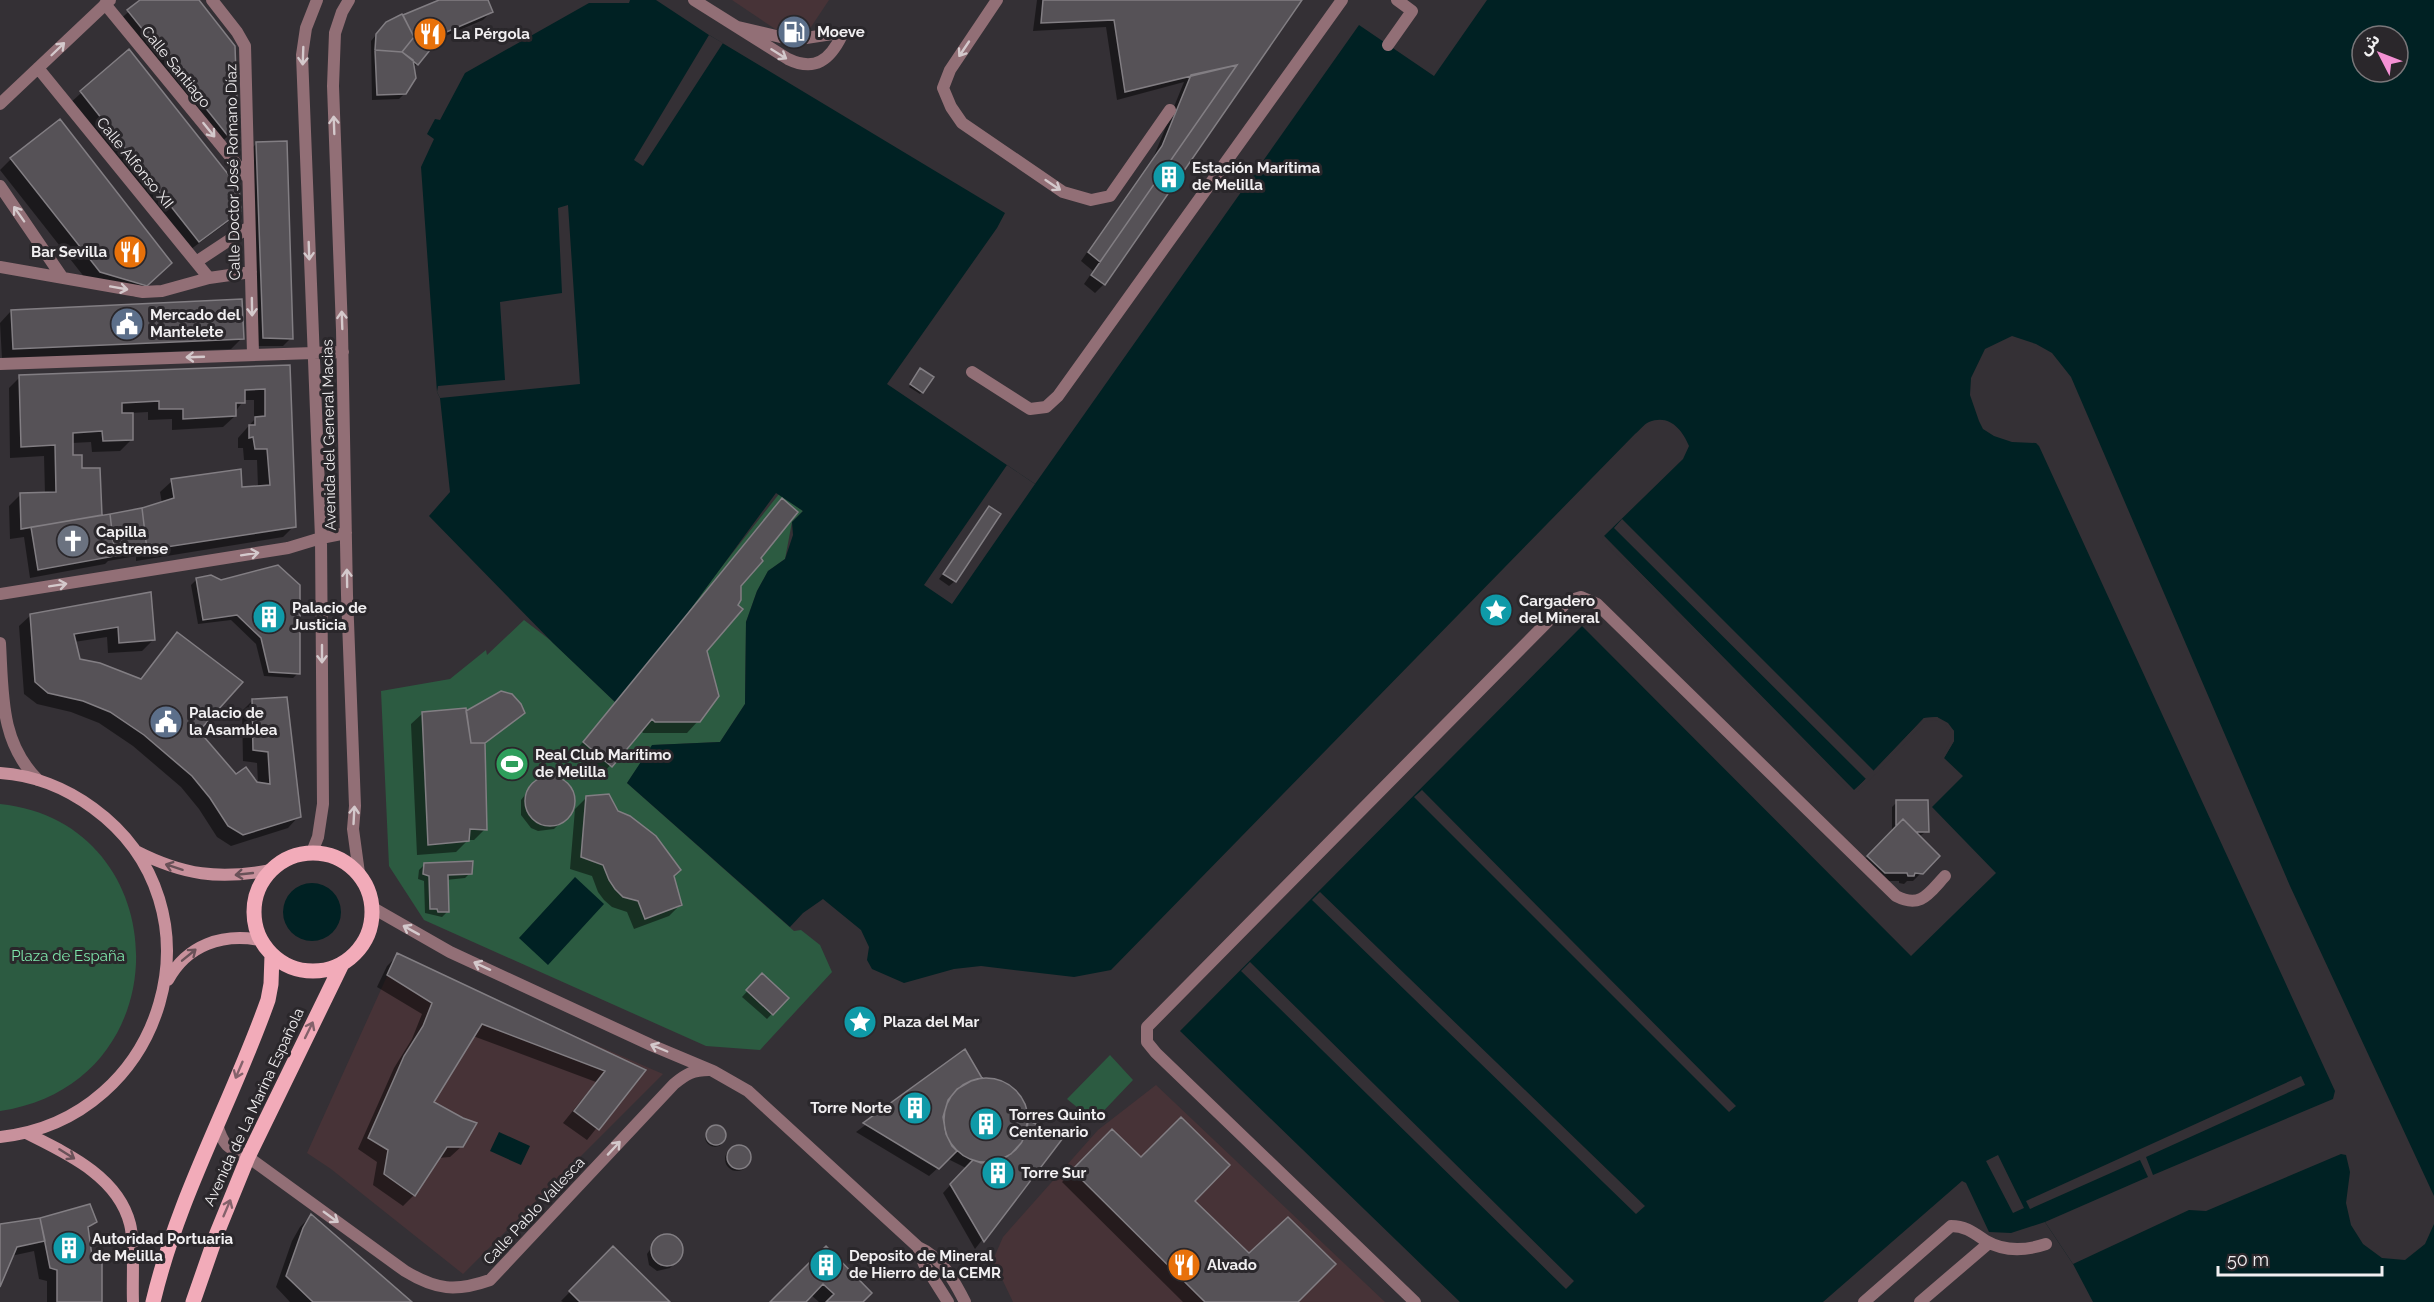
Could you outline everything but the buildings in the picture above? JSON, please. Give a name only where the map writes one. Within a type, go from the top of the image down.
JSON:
[{"type":"main road","points":[[0,773],[38,780],[70,793],[111,823],[134,850],[153,885],[165,923],[167,956],[164,988],[156,1016],[141,1048],[116,1082],[66,1119],[26,1133],[0,1137]]},
{"type":"main road","points":[[134,850],[174,868],[195,873],[217,876],[244,875],[271,870]]},
{"type":"main road","points":[[312,852],[330,854],[359,873],[368,889],[373,908],[372,924],[366,940],[356,954],[342,964],[324,971],[305,971],[287,965],[272,955],[260,940],[255,926],[254,911],[256,896],[271,870],[283,861],[312,852]]},
{"type":"main road","points":[[164,988],[174,969],[188,954],[206,944],[226,938],[243,937],[260,940]]},
{"type":"main road","name":"Avenida de La Marina Española","points":[[153,1302],[161,1266],[176,1222],[268,1000],[272,955]]},
{"type":"main road","name":"Avenida de La Marina Española","points":[[193,1302],[213,1242],[248,1157],[342,964]]},
{"type":"main road","points":[[26,1133],[63,1151],[93,1171],[125,1208],[131,1227],[133,1302]]},
{"type":"street","name":"Calle Doctor José Romano Díaz","points":[[212,0],[245,46],[253,354]]},
{"type":"street","name":"Avenida del General Macias","points":[[312,852],[318,837],[323,804],[321,538],[302,55],[306,28],[316,0]]},
{"type":"street","name":"Avenida del General Macias","points":[[349,0],[335,33],[333,86],[343,352],[355,806],[353,829],[359,873]]},
{"type":"street","points":[[997,0],[950,70],[943,88],[951,107],[962,123],[1063,192],[1091,200],[1110,196],[1170,110]]},
{"type":"street","points":[[972,372],[1030,408],[1046,407],[1058,396],[1342,0]]},
{"type":"street","points":[[1388,45],[1412,10],[1397,0]]},
{"type":"street","name":"Calle Santiago","points":[[107,2],[247,177]]},
{"type":"street","points":[[0,104],[107,2]]},
{"type":"street","points":[[699,2],[738,27],[799,64],[813,65],[824,59],[836,48],[842,35],[832,34],[793,40],[738,27]]},
{"type":"street","name":"Calle Alfonso XII","points":[[38,68],[209,278]]},
{"type":"street","points":[[0,186],[62,277]]},
{"type":"street","points":[[196,262],[249,227]]},
{"type":"street","points":[[0,267],[142,292],[162,291],[209,278],[251,272]]},
{"type":"street","points":[[0,364],[343,352]]},
{"type":"street","points":[[0,594],[288,548],[346,533]]},
{"type":"street","points":[[1415,1302],[1156,1053],[1147,1042],[1147,1027],[1568,601],[1581,597],[1597,604],[1896,896],[1909,903],[1919,900],[1945,876]]},
{"type":"street","points":[[0,643],[6,729],[18,758],[38,780]]},
{"type":"street","points":[[0,727],[4,713]]},
{"type":"street","points":[[373,908],[450,952],[651,1045],[713,1071],[748,1091],[918,1246],[941,1264],[965,1302]]},
{"type":"street","name":"Calle Pablo Vallesca","points":[[217,1124],[226,1146],[248,1157],[425,1284],[448,1288],[468,1288],[490,1280],[674,1084],[695,1070],[713,1071]]},
{"type":"street","points":[[1864,1302],[1951,1226],[1962,1226],[1989,1243],[2016,1250],[2030,1250],[2046,1244]]},
{"type":"street","points":[[1920,1302],[1989,1243]]},
{"type":"street","points":[[918,1246],[924,1264],[943,1300]]},
{"type":"shaded area","name":"Moeve","points":[[732,0],[829,0],[799,45]]},
{"type":"shaded area","points":[[400,960],[663,1074],[463,1274],[331,1169],[307,1153],[393,963]]},
{"type":"shaded area","points":[[1156,1085],[1385,1302],[1013,1302],[993,1260],[1003,1237],[1098,1130]]},
{"type":"green space","name":"Real Club Marítimo de Melilla","points":[[779,494],[803,511],[792,522],[785,559],[768,571],[757,591],[746,622],[745,704],[720,742],[653,745],[627,783],[794,931],[801,930],[820,945],[832,972],[760,1050],[706,1046],[424,920],[389,866],[381,691],[450,679],[486,650],[487,655],[524,620],[550,640],[615,702]]},
{"type":"green space","name":"Plaza de España","points":[[0,804],[59,821],[101,856],[127,902],[136,954],[128,1007],[103,1054],[60,1091],[0,1111]]},
{"type":"green space","points":[[1110,1055],[1133,1080],[1094,1121],[1067,1099]]},
{"type":"water","points":[[656,0],[709,35],[1005,213],[997,228],[887,384],[1035,484],[1359,25],[1434,76],[1487,0],[2434,0],[2434,1302],[2093,1302],[2073,1264],[2045,1222],[2011,1233],[1989,1232],[1966,1183],[1962,1181],[1823,1302],[1460,1302],[1180,1031],[1582,626],[1911,956],[1996,873],[1932,807],[1963,776],[1944,758],[1954,741],[1954,731],[1937,717],[1924,718],[1854,791],[1604,536],[1683,459],[1689,446],[1686,440],[1679,429],[1663,420],[1645,424],[1111,970],[1074,977],[981,966],[954,969],[904,983],[872,969],[867,960],[869,947],[861,930],[823,899],[803,913],[790,927],[627,783],[652,745],[720,742],[745,704],[746,622],[757,591],[768,571],[785,559],[793,535],[792,522],[803,511],[776,493],[673,633],[615,702],[553,643],[429,516],[450,492],[440,398],[437,392],[421,167],[434,139],[427,134],[435,119],[440,120],[465,73],[589,3]]},
{"type":"water","points":[[575,877],[604,904],[548,965],[519,938]]},
{"type":"water","points":[[312,883],[328,888],[336,896],[341,912],[336,928],[328,936],[312,941],[296,936],[288,928],[283,912],[288,896],[296,888]]},
{"type":"water","points":[[499,1132],[530,1146],[521,1165],[490,1151]]},
{"type":"pier","points":[[709,35],[723,43],[643,166],[634,160]]},
{"type":"pier","points":[[568,205],[580,384],[440,398],[437,392],[438,386],[505,380],[500,302],[562,293],[558,208]]},
{"type":"pier","points":[[2012,336],[2036,344],[2052,353],[2071,377],[2290,886],[2434,1196],[2434,1224],[2425,1244],[2405,1260],[2382,1258],[2363,1244],[2351,1225],[2346,1203],[2350,1172],[2346,1155],[2341,1154],[2206,1211],[2189,1210],[2073,1264],[2045,1222],[2148,1177],[2140,1160],[2030,1209],[2026,1201],[2301,1076],[2305,1085],[2146,1157],[2153,1175],[2333,1099],[2335,1091],[2039,446],[2036,443],[2012,442],[1994,436],[1983,429],[1979,421],[1970,395],[1971,378],[1985,349]]},
{"type":"pier","points":[[1007,465],[1035,484],[952,604],[924,585]]},
{"type":"pier","points":[[1622,519],[1874,771],[1924,718],[1937,717],[1948,723],[1954,731],[1954,741],[1944,758],[1942,756],[1951,740],[1951,732],[1946,725],[1936,720],[1926,721],[1877,773],[1856,793],[1852,793],[1602,539],[1604,536],[1854,790],[1866,779],[1614,528]]},
{"type":"pier","points":[[1422,790],[1736,1106],[1729,1112],[1414,797]]},
{"type":"pier","points":[[1320,892],[1645,1206],[1636,1214],[1312,900]]},
{"type":"pier","points":[[1250,962],[1574,1281],[1566,1289],[1241,971]]},
{"type":"pier","points":[[1998,1155],[2024,1208],[2013,1213],[1986,1161]]},
{"type":"place","name":"Moeve","points":[[794,32]]},
{"type":"place","name":"La Pérgola","points":[[430,34]]},
{"type":"place","name":"Estación Marítima de Melilla","points":[[1169,177]]},
{"type":"place","name":"Bar Sevilla","points":[[130,252]]},
{"type":"place","name":"Mercado del Mantelete","points":[[127,324]]},
{"type":"place","name":"Capilla Castrense","points":[[73,541]]},
{"type":"place","name":"Cargadero del Mineral","points":[[1496,610]]},
{"type":"place","name":"Palacio de Justicia","points":[[269,617]]},
{"type":"place","name":"Palacio de la Asamblea","points":[[166,722]]},
{"type":"place","name":"Real Club Marítimo de Melilla","points":[[512,764]]},
{"type":"place","name":"Plaza del Mar","points":[[860,1022]]},
{"type":"place","name":"Torre Norte","points":[[915,1108]]},
{"type":"place","name":"Torres Quinto Centenario","points":[[986,1124]]},
{"type":"place","name":"Torre Sur","points":[[998,1173]]},
{"type":"place","name":"Autoridad Portuaria de Melilla","points":[[69,1248]]},
{"type":"place","name":"Deposito de Mineral de Hierro de la CEMR","points":[[826,1265]]},
{"type":"place","name":"Alvado","points":[[1184,1265]]}]
